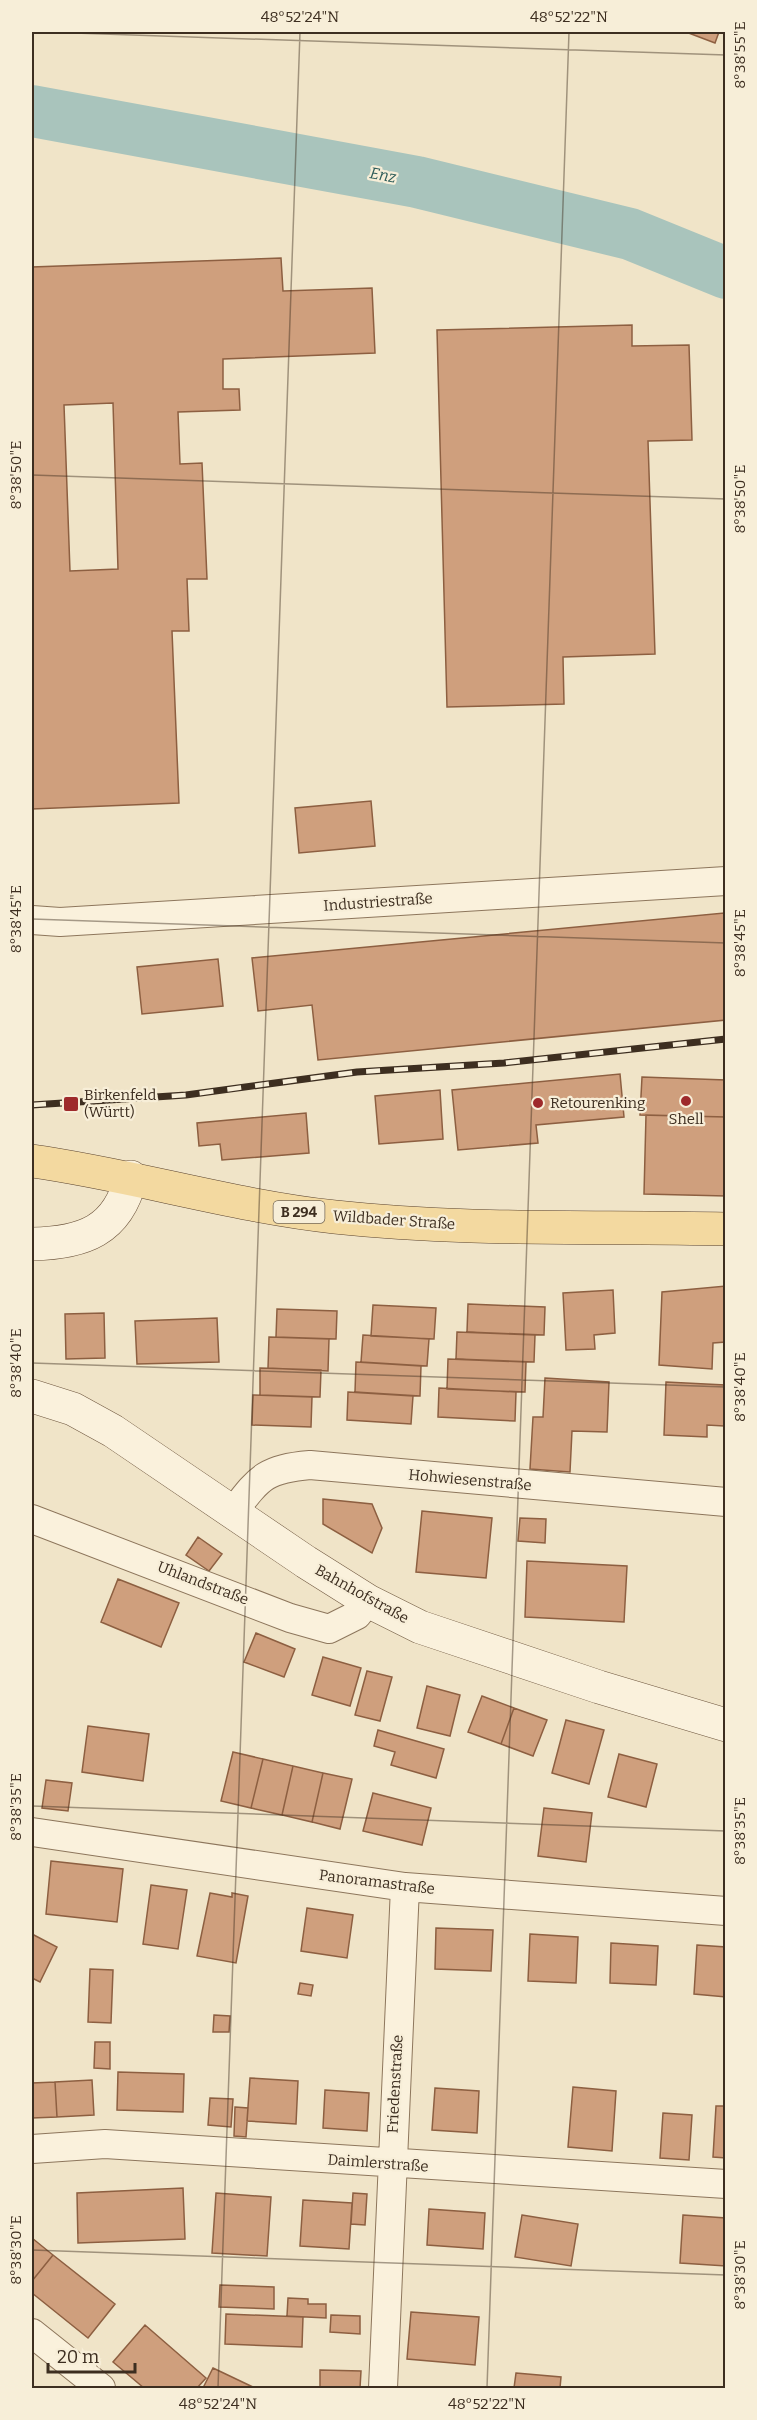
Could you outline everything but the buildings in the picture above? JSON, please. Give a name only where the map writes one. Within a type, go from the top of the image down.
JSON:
[{"type":"main road","name":"Wildbader Straße","points":[[32,1161],[130,1177],[279,1209],[336,1217],[471,1225],[726,1228]]},
{"type":"main road","points":[[32,1244],[85,1237],[99,1228],[121,1206],[130,1177]]},
{"type":"main road","name":"Bahnhofstraße","points":[[32,1396],[73,1409],[113,1431],[368,1601],[420,1627],[472,1646],[726,1725]]},
{"type":"street","name":"Industriestraße","points":[[32,920],[72,922],[726,881]]},
{"type":"street","name":"Hohwiesenstraße","points":[[233,1512],[257,1482],[279,1468],[310,1465],[726,1502]]},
{"type":"street","name":"Uhlandstraße","points":[[32,1519],[290,1618],[329,1629],[357,1615],[368,1601]]},
{"type":"street","name":"Panoramastraße","points":[[32,1832],[405,1887],[726,1911]]},
{"type":"street","name":"Friedenstraße","points":[[383,2388],[391,2164],[405,1887]]},
{"type":"street","name":"Daimlerstraße","points":[[32,2149],[105,2144],[726,2184]]},
{"type":"street","points":[[32,2333],[101,2388]]},
{"type":"waterway","name":"Enz","points":[[32,111],[417,182],[630,234],[726,273]]},
{"type":"railway","points":[[32,1105],[186,1095],[357,1072],[504,1063],[726,1039]]},
{"type":"place","name":"Shell","points":[[686,1101]]},
{"type":"place","name":"Retourenking","points":[[538,1103]]},
{"type":"place","name":"Birkenfeld (Württ)","points":[[71,1104]]}]
